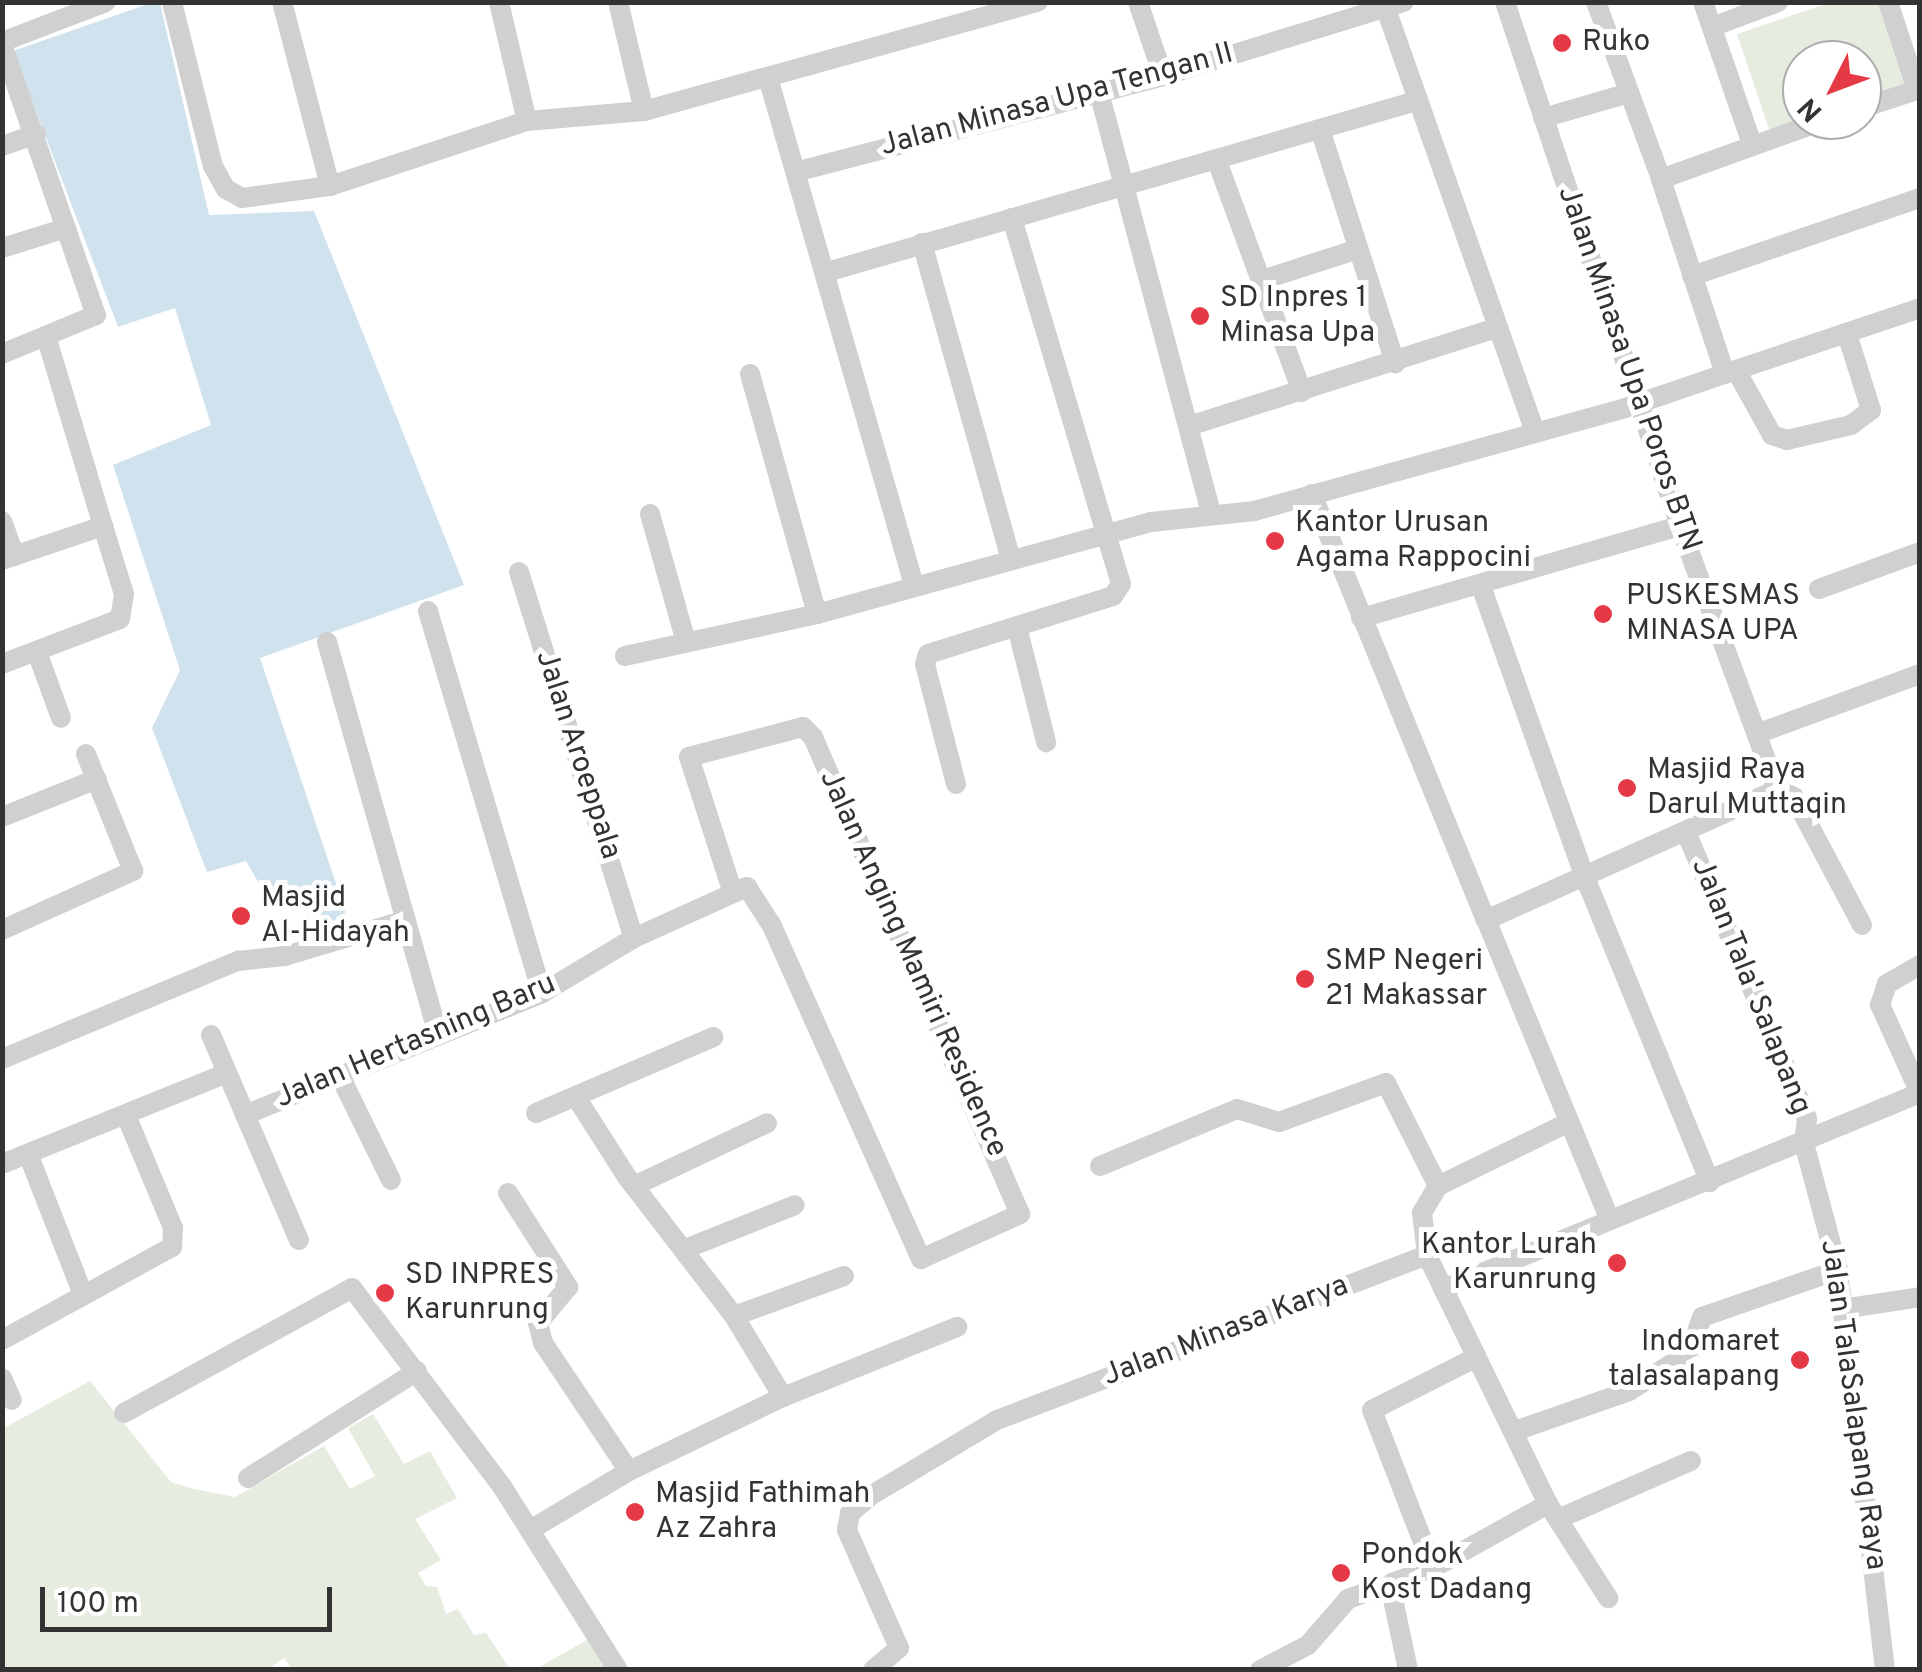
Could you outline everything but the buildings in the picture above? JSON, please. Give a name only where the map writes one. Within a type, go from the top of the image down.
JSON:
[{"type":"street","points":[[2,354],[48,339],[96,316],[2,43],[106,2]]},
{"type":"street","points":[[172,2],[213,166],[226,189],[242,198],[330,186],[527,121],[644,111],[769,82],[970,12],[1038,2]]},
{"type":"street","points":[[282,2],[330,186]]},
{"type":"street","points":[[499,2],[527,121]]},
{"type":"street","points":[[618,2],[644,111]]},
{"type":"street","points":[[1138,2],[1162,76]]},
{"type":"street","name":"Jalan Minasa Upa Poros BTN","points":[[1505,2],[1680,526],[1777,790]]},
{"type":"street","points":[[1596,2],[1692,276],[1730,372],[1761,424],[1779,440],[1851,425],[1871,407],[1847,334]]},
{"type":"street","points":[[1703,2],[1752,144]]},
{"type":"street","points":[[1712,28],[1778,2]]},
{"type":"street","points":[[1882,103],[1918,94],[1888,2]]},
{"type":"street","points":[[1395,6],[1416,101],[1534,430]]},
{"type":"street","name":"Jalan Minasa Upa Tengan II","points":[[799,170],[1162,76],[1395,6]]},
{"type":"street","points":[[769,82],[799,170],[914,585]]},
{"type":"street","points":[[1099,92],[1210,512]]},
{"type":"street","points":[[1544,118],[1629,93]]},
{"type":"street","points":[[826,272],[1218,162],[1416,101]]},
{"type":"street","points":[[1321,132],[1395,363]]},
{"type":"street","points":[[2,146],[36,134]]},
{"type":"street","points":[[1661,179],[1782,134]]},
{"type":"street","points":[[1218,162],[1302,392]]},
{"type":"street","points":[[1692,276],[1920,198]]},
{"type":"street","points":[[956,784],[925,658],[936,649],[1117,594],[1121,580],[1110,532],[1012,218]]},
{"type":"street","points":[[2,248],[66,228]]},
{"type":"street","points":[[922,244],[1011,559]]},
{"type":"street","points":[[1262,280],[1358,249]]},
{"type":"street","points":[[625,656],[817,614],[1110,532],[1210,512],[1236,514],[1312,494],[1638,403],[1920,308]]},
{"type":"street","points":[[1188,426],[1496,328]]},
{"type":"street","points":[[2,664],[120,619],[125,603],[48,339]]},
{"type":"street","points":[[750,374],[817,614]]},
{"type":"street","points":[[1312,494],[1609,1218]]},
{"type":"street","points":[[650,514],[686,642]]},
{"type":"street","points":[[2,521],[8,558],[103,526]]},
{"type":"street","points":[[1361,618],[1680,526]]},
{"type":"street","points":[[1819,588],[1920,552]]},
{"type":"street","name":"Jalan Aroeppala","points":[[519,572],[634,938]]},
{"type":"street","points":[[1481,586],[1584,875],[1710,1182]]},
{"type":"street","points":[[428,611],[542,992]]},
{"type":"street","points":[[1017,627],[1046,742]]},
{"type":"street","points":[[327,642],[436,1032]]},
{"type":"street","points":[[37,652],[61,718]]},
{"type":"street","points":[[1759,733],[1920,674]]},
{"type":"street","name":"Jalan Anging Mamiri Residence","points":[[797,726],[813,737],[1020,1214],[921,1258],[772,926],[740,890],[690,757],[797,726]]},
{"type":"street","points":[[2,930],[132,874],[86,754]]},
{"type":"street","points":[[2,817],[97,780]]},
{"type":"street","points":[[1486,920],[1777,790],[1794,797],[1862,925]]},
{"type":"street","name":"Jalan Tala' Salapang","points":[[1686,832],[1806,1119],[1804,1143]]},
{"type":"street","name":"Jalan Hertasning Baru","points":[[245,1115],[436,1032],[542,992],[634,938],[740,890]]},
{"type":"street","points":[[2,1059],[238,961],[285,956],[406,920]]},
{"type":"street","points":[[1443,1289],[1920,1093],[1880,1005],[1887,984],[1920,965]]},
{"type":"street","points":[[211,1035],[299,1240]]},
{"type":"street","points":[[536,1112],[712,1037]]},
{"type":"street","points":[[2,1164],[226,1074]]},
{"type":"street","points":[[338,1074],[391,1180]]},
{"type":"street","points":[[1100,1166],[1237,1110],[1279,1122],[1386,1083],[1438,1186]]},
{"type":"street","points":[[576,1097],[634,1186],[734,1316],[783,1397]]},
{"type":"street","points":[[2,1340],[163,1254],[176,1240],[126,1115]]},
{"type":"street","points":[[1568,1123],[1438,1186],[1422,1213],[1427,1255],[1473,1359],[1554,1512],[1608,1598]]},
{"type":"street","points":[[634,1186],[768,1124]]},
{"type":"street","name":"Jalan TalaSalapang Raya","points":[[1804,1143],[1838,1270],[1885,1670]]},
{"type":"street","points":[[28,1154],[84,1294]]},
{"type":"street","points":[[508,1193],[568,1287],[538,1324],[544,1343],[629,1471]]},
{"type":"street","points":[[685,1249],[795,1204]]},
{"type":"street","name":"Jalan Minasa Karya","points":[[873,1670],[899,1648],[846,1530],[850,1514],[870,1496],[997,1420],[1427,1255]]},
{"type":"street","points":[[1515,1432],[1629,1390],[1690,1352],[1702,1317],[1838,1270]]},
{"type":"street","points":[[734,1316],[844,1276]]},
{"type":"street","points":[[124,1413],[346,1288],[363,1297],[417,1371],[530,1530],[618,1670]]},
{"type":"street","points":[[1842,1309],[1920,1296]]},
{"type":"street","points":[[530,1530],[629,1471],[783,1397],[957,1328]]},
{"type":"street","points":[[1433,1568],[1372,1410],[1473,1359]]},
{"type":"street","points":[[248,1478],[417,1371]]},
{"type":"street","points":[[2,1378],[12,1400]]},
{"type":"street","points":[[1260,1670],[1308,1645],[1348,1599],[1433,1568],[1554,1512],[1691,1461]]},
{"type":"street","points":[[1390,1585],[1408,1670]]},
{"type":"shaded area","points":[[1829,3],[1885,3],[1915,90],[1882,101],[1882,40],[1782,40],[1782,132],[1772,138],[1737,34]]},
{"type":"shaded area","points":[[90,1381],[171,1482],[194,1489],[235,1497],[324,1446],[350,1489],[375,1476],[348,1428],[373,1414],[404,1464],[430,1451],[457,1498],[415,1519],[441,1560],[418,1573],[426,1586],[437,1587],[446,1614],[458,1609],[474,1635],[486,1633],[510,1669],[292,1669],[284,1658],[267,1670],[3,1669],[2,1429]]},
{"type":"shaded area","points":[[594,1636],[615,1670],[534,1670]]},
{"type":"water","points":[[160,3],[209,215],[314,211],[464,585],[260,658],[348,919],[315,923],[287,883],[264,892],[246,861],[207,872],[152,728],[180,670],[113,465],[211,425],[175,308],[118,327],[13,51]]},
{"type":"place","name":"Ruko","points":[[1562,43]]},
{"type":"place","name":"SD Inpres 1 Minasa Upa","points":[[1200,316]]},
{"type":"place","name":"Kantor Urusan Agama Rappocini","points":[[1275,541]]},
{"type":"place","name":"PUSKESMAS MINASA UPA","points":[[1603,614]]},
{"type":"place","name":"Masjid Raya Darul Muttaqin","points":[[1627,788]]},
{"type":"place","name":"Masjid Al-Hidayah","points":[[241,916]]},
{"type":"place","name":"SMP Negeri 21 Makassar","points":[[1305,979]]},
{"type":"place","name":"Kantor Lurah Karunrung","points":[[1617,1263]]},
{"type":"place","name":"SD INPRES Karunrung","points":[[385,1293]]},
{"type":"place","name":"Indomaret talasalapang","points":[[1800,1360]]},
{"type":"place","name":"Masjid Fathimah Az Zahra","points":[[635,1512]]},
{"type":"place","name":"Pondok Kost Dadang","points":[[1341,1573]]}]
